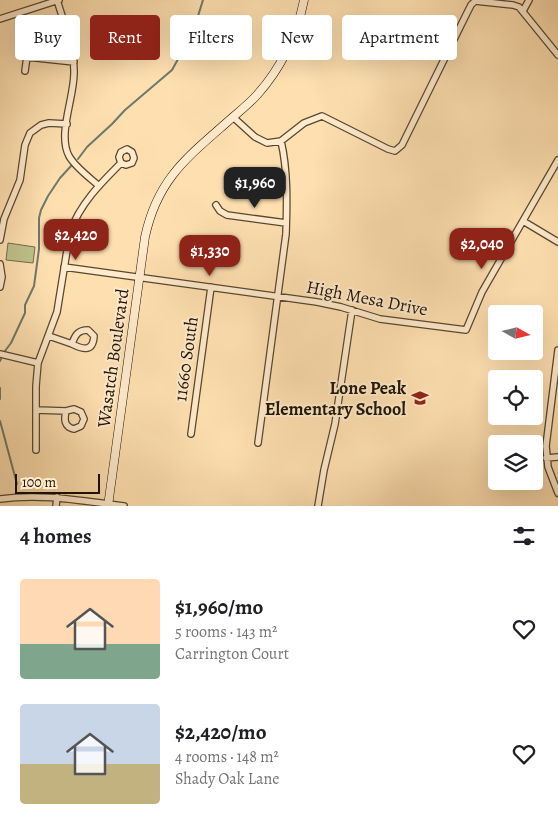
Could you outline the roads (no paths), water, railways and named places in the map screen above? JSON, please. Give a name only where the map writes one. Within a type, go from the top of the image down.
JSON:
[{"type":"main road","name":"Wasatch Boulevard","points":[[108,505],[140,278],[152,212],[164,186],[182,162],[256,96],[278,67],[294,35],[304,0]]},
{"type":"street","points":[[0,18],[58,0],[74,62],[75,74],[65,140],[69,155],[99,186]]},
{"type":"street","points":[[523,11],[529,0]]},
{"type":"street","points":[[233,117],[260,141],[267,142],[281,141],[304,123],[322,116],[388,149],[395,150],[402,145],[471,5],[475,1],[513,5],[523,11],[558,55]]},
{"type":"street","points":[[25,71],[27,60]]},
{"type":"street","points":[[55,60],[74,62]]},
{"type":"street","points":[[0,240],[4,219],[20,180],[25,145],[30,133],[49,122],[67,124]]},
{"type":"street","points":[[258,443],[286,223],[284,151],[281,141]]},
{"type":"street","name":"High Mesa Drive","points":[[64,267],[323,303],[390,321],[466,330],[482,292],[558,160]]},
{"type":"street","points":[[36,450],[38,363],[58,312],[70,232],[74,220],[84,204],[121,163]]},
{"type":"street","points":[[216,205],[220,211],[227,215],[286,223]]},
{"type":"street","points":[[523,221],[558,242]]},
{"type":"street","points":[[0,264],[2,278],[0,287]]},
{"type":"street","name":"11660 South","points":[[190,434],[210,287]]},
{"type":"street","points":[[318,506],[324,470],[336,424],[352,310]]},
{"type":"street","points":[[49,336],[72,344]]},
{"type":"street","points":[[558,350],[546,435],[546,458],[558,493]]},
{"type":"street","points":[[0,354],[38,363]]},
{"type":"street","points":[[36,410],[66,411]]},
{"type":"street","points":[[546,458],[558,457]]},
{"type":"street","points":[[56,506],[57,497]]},
{"type":"street","points":[[0,500],[57,497],[124,506]]},
{"type":"waterway","points":[[78,159],[87,147],[125,110],[172,70],[193,32],[203,0]]},
{"type":"waterway","points":[[5,351],[11,343],[25,313],[25,305],[34,286],[39,249],[39,218],[41,210],[60,178],[71,166]]},
{"type":"waterway","points":[[0,388],[0,399]]},
{"type":"waterway","points":[[0,421],[17,484]]},
{"type":"place","name":"Lone Peak Elementary School","points":[[420,398]]}]
